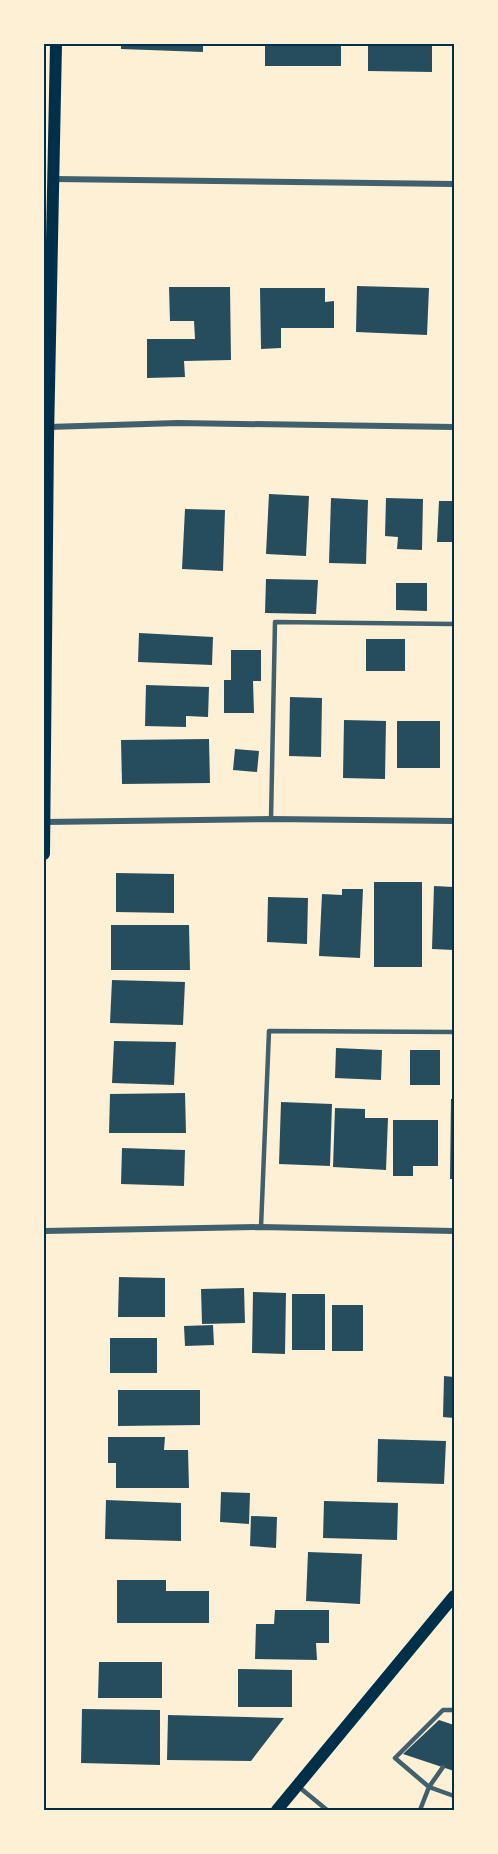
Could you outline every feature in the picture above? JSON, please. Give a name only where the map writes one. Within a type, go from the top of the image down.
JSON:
[{"type":"main road","points":[[44,854],[48,426],[46,405],[56,44]]},
{"type":"main road","points":[[277,1810],[454,1599]]},
{"type":"street","points":[[53,179],[454,184]]},
{"type":"street","points":[[48,426],[178,423],[454,427]]},
{"type":"street","points":[[44,822],[271,819],[454,821]]},
{"type":"street","points":[[44,1231],[261,1227],[454,1231]]},
{"type":"lane","points":[[271,819],[275,622],[454,624]]},
{"type":"lane","points":[[261,1227],[270,1031],[454,1032]]},
{"type":"lane","points":[[454,1710],[443,1710],[395,1758],[429,1787],[454,1796]]},
{"type":"lane","points":[[420,1810],[429,1787],[443,1767]]},
{"type":"lane","points":[[298,1786],[327,1810]]},
{"type":"building","points":[[121,44],[203,44],[203,52],[121,49]]},
{"type":"building","points":[[265,44],[341,44],[341,66],[265,66]]},
{"type":"building","points":[[368,44],[432,44],[432,72],[368,71]]},
{"type":"building","points":[[357,286],[429,288],[427,335],[356,332]]},
{"type":"building","points":[[169,287],[230,287],[231,360],[184,361],[185,377],[147,378],[147,339],[195,339],[194,321],[170,321]]},
{"type":"building","points":[[260,288],[325,288],[325,302],[334,301],[334,328],[281,328],[281,348],[261,349]]},
{"type":"building","points":[[269,494],[309,496],[306,556],[266,554]]},
{"type":"building","points":[[331,498],[368,500],[366,564],[329,563]]},
{"type":"building","points":[[386,498],[423,499],[422,550],[397,549],[398,537],[385,536]]},
{"type":"building","points":[[439,501],[454,501],[454,542],[437,542]]},
{"type":"building","points":[[185,509],[225,510],[223,571],[182,569]]},
{"type":"building","points":[[266,579],[318,580],[316,614],[265,613]]},
{"type":"building","points":[[396,583],[427,583],[427,611],[396,610]]},
{"type":"building","points":[[139,633],[213,637],[212,665],[138,662]]},
{"type":"building","points":[[366,639],[405,639],[405,671],[366,671]]},
{"type":"building","points":[[231,650],[261,650],[261,681],[253,681],[254,713],[224,713],[224,680],[231,680]]},
{"type":"building","points":[[146,685],[209,687],[208,717],[186,716],[186,727],[145,726]]},
{"type":"building","points":[[290,697],[322,698],[321,757],[289,756]]},
{"type":"building","points":[[344,720],[386,721],[385,779],[343,778]]},
{"type":"building","points":[[397,721],[440,721],[440,768],[397,768]]},
{"type":"building","points":[[209,739],[210,783],[122,784],[121,740]]},
{"type":"building","points":[[235,749],[259,751],[257,772],[233,770]]},
{"type":"building","points":[[116,873],[174,874],[174,913],[116,912]]},
{"type":"building","points":[[374,882],[422,882],[422,967],[374,967]]},
{"type":"building","points":[[434,886],[454,887],[454,950],[432,949]]},
{"type":"building","points":[[342,889],[363,889],[360,958],[319,956],[322,894],[342,895]]},
{"type":"building","points":[[268,897],[308,898],[307,944],[267,942]]},
{"type":"building","points":[[111,925],[189,925],[190,970],[111,970]]},
{"type":"building","points":[[112,980],[185,982],[183,1025],[110,1023]]},
{"type":"building","points":[[114,1041],[176,1042],[174,1085],[112,1083]]},
{"type":"building","points":[[336,1048],[382,1050],[381,1080],[335,1078]]},
{"type":"building","points":[[410,1050],[440,1050],[440,1085],[410,1085]]},
{"type":"building","points":[[185,1093],[186,1133],[109,1133],[110,1094]]},
{"type":"building","points":[[451,1099],[454,1099],[454,1179],[450,1179]]},
{"type":"building","points":[[281,1102],[332,1104],[330,1166],[279,1164]]},
{"type":"building","points":[[335,1108],[365,1109],[365,1118],[388,1118],[386,1170],[333,1167]]},
{"type":"building","points":[[393,1120],[438,1120],[438,1166],[413,1166],[413,1176],[393,1176]]},
{"type":"building","points":[[122,1148],[185,1150],[184,1186],[121,1184]]},
{"type":"building","points":[[119,1277],[165,1278],[165,1317],[118,1317]]},
{"type":"building","points":[[244,1288],[245,1323],[202,1324],[201,1289]]},
{"type":"building","points":[[253,1292],[286,1293],[285,1354],[252,1353]]},
{"type":"building","points":[[292,1294],[325,1294],[325,1350],[292,1350]]},
{"type":"building","points":[[332,1305],[363,1305],[363,1351],[332,1351]]},
{"type":"building","points":[[213,1325],[214,1345],[185,1346],[184,1326]]},
{"type":"building","points":[[110,1338],[157,1338],[157,1373],[110,1373]]},
{"type":"building","points":[[444,1376],[454,1377],[454,1418],[443,1417]]},
{"type":"building","points":[[118,1390],[200,1390],[200,1425],[118,1426]]},
{"type":"building","points":[[108,1437],[165,1437],[164,1450],[188,1450],[189,1488],[116,1488],[116,1463],[108,1463]]},
{"type":"building","points":[[378,1439],[446,1441],[444,1484],[377,1482]]},
{"type":"building","points":[[221,1492],[250,1493],[249,1524],[220,1522]]},
{"type":"building","points":[[106,1500],[181,1503],[181,1541],[105,1539]]},
{"type":"building","points":[[324,1501],[398,1503],[397,1540],[323,1538]]},
{"type":"building","points":[[251,1516],[277,1517],[276,1548],[250,1546]]},
{"type":"building","points":[[308,1552],[362,1554],[360,1604],[306,1601]]},
{"type":"building","points":[[117,1580],[166,1580],[166,1591],[209,1591],[209,1623],[117,1623]]},
{"type":"building","points":[[275,1610],[329,1610],[329,1643],[316,1643],[317,1660],[255,1659],[256,1624],[274,1624]]},
{"type":"building","points":[[99,1662],[162,1662],[162,1698],[98,1698]]},
{"type":"building","points":[[238,1669],[292,1670],[292,1707],[238,1707]]},
{"type":"building","points":[[82,1709],[160,1710],[160,1765],[81,1763]]},
{"type":"building","points":[[168,1715],[284,1718],[251,1761],[167,1760]]},
{"type":"building","points":[[439,1720],[454,1725],[454,1771],[403,1754]]}]
